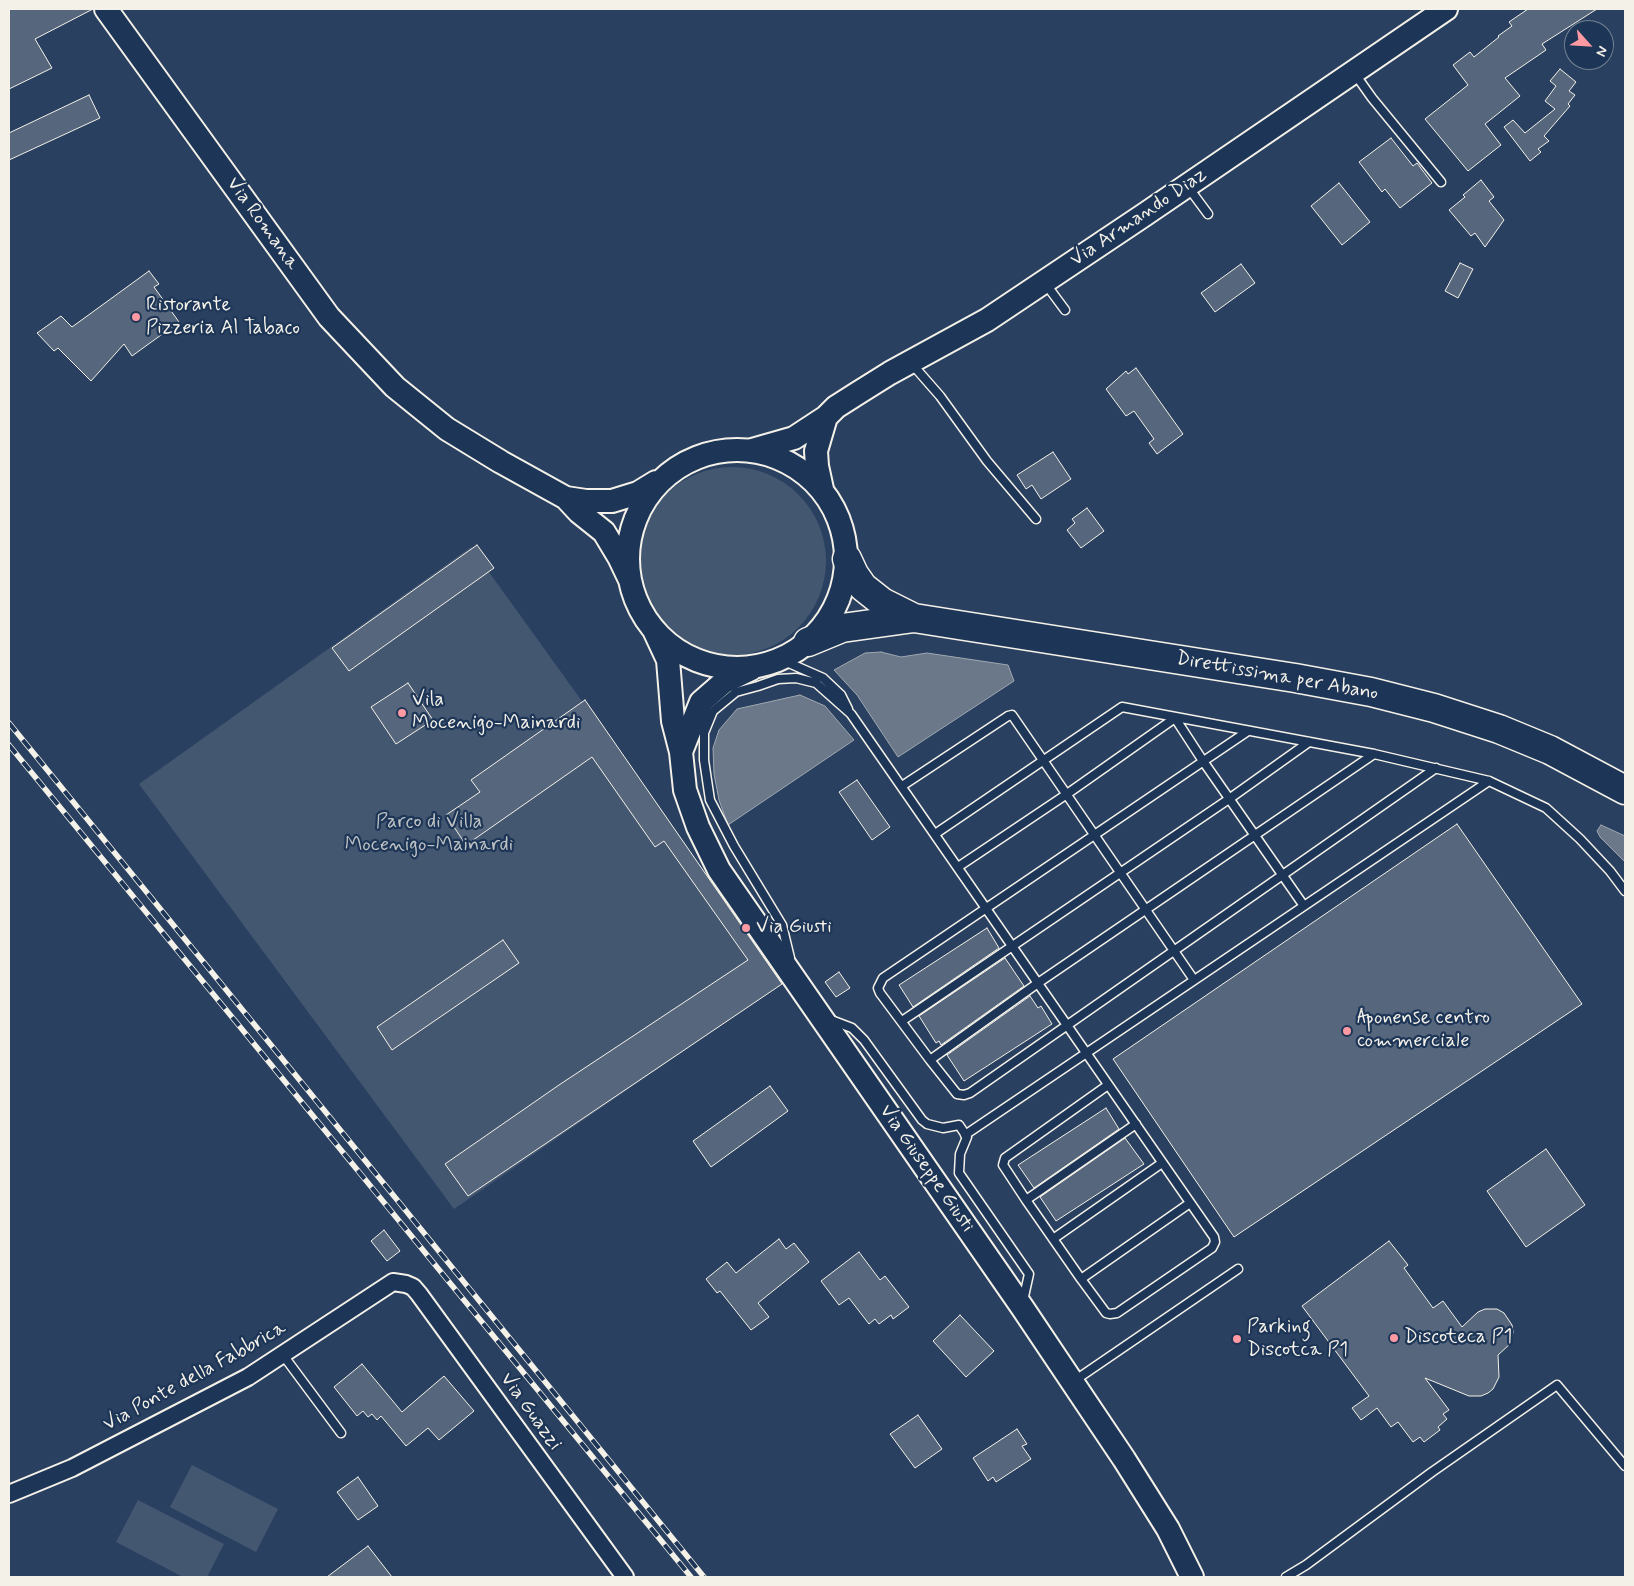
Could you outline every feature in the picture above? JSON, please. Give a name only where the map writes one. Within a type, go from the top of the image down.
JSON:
[{"type":"highway","name":"Direttissima per Abano","points":[[847,559],[863,587],[882,602],[914,618]]},
{"type":"highway","name":"Direttissima per Abano","points":[[808,642],[842,628],[914,618],[1295,678],[1371,692],[1434,708],[1499,729],[1550,750],[1625,790]]},
{"type":"street","name":"Via Romana","points":[[106,9],[329,318],[395,387],[447,429],[566,498],[579,512],[604,532],[619,556],[630,580]]},
{"type":"street","name":"Via Armando Diaz","points":[[752,450],[794,438],[856,394],[987,320],[1446,9]]},
{"type":"street","points":[[822,489],[802,470],[786,461],[752,450],[720,451],[690,460],[664,478],[641,507],[629,543],[630,580],[635,598],[643,615],[654,630],[682,654],[691,658],[717,667],[755,667],[782,660],[808,642],[829,619],[842,590],[847,559],[840,522],[822,489],[817,466],[816,452],[826,417]]},
{"type":"street","name":"Via Romana","points":[[566,498],[586,501],[612,501],[638,493],[664,478]]},
{"type":"street","name":"Via Giuseppe Giusti","points":[[654,630],[668,660],[672,721],[681,752],[686,790],[698,827],[719,870],[1022,1307],[1124,1459],[1168,1530],[1192,1577]]},
{"type":"street","name":"Via Giuseppe Giusti","points":[[681,752],[700,702],[724,682],[755,667]]},
{"type":"street","name":"Via Ponte della Fabbrica","points":[[9,1494],[80,1463],[248,1377],[394,1282]]},
{"type":"street","name":"Via Guazzi","points":[[394,1282],[406,1284],[419,1294],[625,1577]]},
{"type":"lane","points":[[1354,71],[1372,98],[1441,182]]},
{"type":"lane","points":[[1187,186],[1208,214]]},
{"type":"lane","points":[[1044,281],[1065,310]]},
{"type":"lane","points":[[911,362],[940,396],[987,461],[1036,519]]},
{"type":"lane","points":[[782,660],[823,678],[841,695],[851,714],[1214,1236],[1215,1242],[1212,1248],[1113,1314],[1106,1313],[1003,1165],[1005,1158],[1108,1085]]},
{"type":"lane","points":[[796,982],[782,925],[734,846],[710,800],[704,760],[704,733],[713,710],[736,692],[778,679],[796,678],[816,683],[851,714]]},
{"type":"lane","points":[[935,834],[1122,708],[1374,754],[1489,781],[1546,808],[1580,839],[1610,871],[1625,891]]},
{"type":"lane","points":[[902,786],[1012,715],[1194,980]]},
{"type":"lane","points":[[1175,718],[1304,906]]},
{"type":"lane","points":[[958,867],[1067,794],[1175,718]]},
{"type":"lane","points":[[1248,731],[883,978],[878,988],[957,1094],[964,1095],[970,1093],[1066,1024],[1436,768]]},
{"type":"lane","points":[[902,1022],[1120,874],[1309,742]]},
{"type":"lane","points":[[930,1060],[1038,983],[1374,754]]},
{"type":"lane","points":[[965,1135],[1489,781]]},
{"type":"lane","points":[[819,1016],[852,1028],[864,1040],[922,1120],[928,1124],[943,1128],[959,1125],[967,1137],[960,1154],[958,1173],[1029,1274],[1022,1307]]},
{"type":"lane","points":[[1026,1200],[1136,1124]]},
{"type":"lane","points":[[1053,1239],[1162,1163]]},
{"type":"lane","points":[[1081,1279],[1190,1203]]},
{"type":"lane","points":[[1072,1382],[1238,1269]]},
{"type":"lane","points":[[283,1355],[341,1433]]},
{"type":"lane","points":[[1286,1577],[1306,1565],[1432,1472],[1557,1385],[1625,1466]]},
{"type":"green space","points":[[732,467],[768,474],[792,488],[805,501],[819,525],[826,561],[819,597],[805,621],[792,634],[768,648],[732,655],[696,648],[672,634],[659,621],[645,597],[638,561],[645,525],[659,501],[672,488],[696,474]]},
{"type":"green space","name":"Parco di Villa Mocenigo-Mainardi","points":[[471,547],[784,982],[454,1209],[139,784]]},
{"type":"green space","points":[[192,1465],[278,1509],[256,1552],[170,1507]]},
{"type":"green space","points":[[138,1500],[224,1544],[207,1577],[183,1577],[116,1542]]},
{"type":"shaded area","points":[[881,652],[901,657],[927,653],[1008,665],[1014,681],[898,757],[857,695],[834,670],[865,653]]},
{"type":"shaded area","points":[[800,695],[825,706],[854,740],[728,825],[719,800],[714,774],[713,748],[719,730],[737,709]]},
{"type":"shaded area","points":[[1601,825],[1625,836],[1625,862],[1600,837],[1597,831]]},
{"type":"building","points":[[9,9],[93,9],[35,39],[52,68],[9,89]]},
{"type":"building","points":[[1528,9],[1597,9],[1580,20],[1564,20],[1564,30],[1542,44],[1546,50],[1505,78],[1520,96],[1485,124],[1501,145],[1468,171],[1425,119],[1468,85],[1453,65],[1470,52],[1474,57],[1512,26],[1509,22]]},
{"type":"building","points":[[1560,69],[1576,82],[1569,91],[1575,95],[1568,104],[1570,106],[1544,136],[1549,141],[1538,149],[1541,152],[1530,161],[1504,127],[1513,120],[1525,133],[1555,109],[1545,101],[1556,86],[1550,81]]},
{"type":"building","points":[[89,95],[100,118],[9,160],[9,133]]},
{"type":"building","points":[[1391,138],[1413,166],[1417,163],[1432,183],[1400,208],[1385,189],[1382,192],[1359,162]]},
{"type":"building","points":[[1481,180],[1494,197],[1489,201],[1504,220],[1485,247],[1475,233],[1471,236],[1449,210]]},
{"type":"building","points":[[1339,183],[1370,222],[1342,245],[1311,206]]},
{"type":"building","points":[[1460,263],[1473,269],[1458,298],[1445,291]]},
{"type":"building","points":[[1241,264],[1255,283],[1215,312],[1201,293]]},
{"type":"building","points":[[149,271],[159,284],[154,287],[179,322],[132,356],[124,344],[91,381],[58,348],[54,351],[37,333],[61,316],[72,327]]},
{"type":"building","points":[[1136,368],[1183,434],[1157,454],[1149,443],[1154,439],[1134,411],[1126,416],[1106,389],[1126,371],[1128,374]]},
{"type":"building","points":[[1053,452],[1071,479],[1041,499],[1032,485],[1026,489],[1017,475]]},
{"type":"building","points":[[1087,508],[1104,531],[1081,548],[1067,530],[1075,523],[1072,519]]},
{"type":"building","points":[[477,545],[494,568],[349,671],[332,648]]},
{"type":"building","name":"Vila Mocenigo-Mainardi","points":[[408,683],[433,720],[396,744],[371,707]]},
{"type":"building","points":[[585,700],[782,984],[468,1196],[445,1164],[559,1085],[748,960],[664,841],[655,847],[592,757],[466,845],[446,815],[480,792],[471,780]]},
{"type":"building","points":[[857,780],[890,827],[872,840],[839,792]]},
{"type":"building","name":"Aponense centro commerciale","points":[[1457,824],[1582,1004],[1234,1237],[1113,1059]]},
{"type":"building","points":[[987,928],[999,948],[913,1007],[899,985]]},
{"type":"building","points":[[503,940],[519,963],[392,1050],[377,1027]]},
{"type":"building","points":[[1005,958],[1024,986],[941,1045],[939,1041],[936,1043],[919,1016]]},
{"type":"building","points":[[839,972],[850,988],[836,997],[825,982]]},
{"type":"building","points":[[1030,996],[1038,1008],[1041,1006],[1052,1024],[964,1081],[947,1055]]},
{"type":"building","points":[[770,1086],[788,1111],[711,1167],[693,1141]]},
{"type":"building","points":[[1106,1108],[1119,1129],[1034,1188],[1018,1165]]},
{"type":"building","points":[[1125,1138],[1144,1164],[1056,1221],[1040,1197]]},
{"type":"building","points":[[1546,1149],[1585,1205],[1526,1247],[1487,1191]]},
{"type":"building","points":[[384,1230],[400,1251],[387,1261],[371,1241]]},
{"type":"building","points":[[779,1239],[786,1249],[794,1243],[809,1262],[758,1303],[769,1317],[751,1330],[720,1291],[717,1293],[706,1279],[727,1262],[736,1273]]},
{"type":"building","points":[[1389,1241],[1408,1265],[1404,1268],[1433,1308],[1443,1301],[1462,1327],[1478,1312],[1485,1309],[1497,1309],[1504,1313],[1512,1325],[1513,1332],[1510,1344],[1498,1355],[1499,1377],[1493,1389],[1488,1393],[1481,1396],[1469,1396],[1425,1378],[1449,1410],[1443,1414],[1447,1419],[1438,1427],[1440,1430],[1424,1442],[1420,1437],[1413,1442],[1398,1422],[1391,1427],[1377,1408],[1361,1420],[1352,1408],[1369,1396],[1302,1306]]},
{"type":"building","points":[[859,1252],[880,1280],[885,1276],[909,1307],[893,1319],[891,1315],[879,1324],[875,1319],[869,1324],[849,1298],[839,1305],[821,1281]]},
{"type":"building","points":[[960,1315],[994,1351],[966,1377],[933,1341]]},
{"type":"building","points":[[362,1364],[402,1412],[444,1376],[474,1411],[439,1440],[428,1428],[406,1446],[381,1416],[377,1420],[372,1414],[368,1417],[363,1411],[357,1416],[334,1387]]},
{"type":"building","points":[[918,1415],[942,1449],[915,1468],[890,1434]]},
{"type":"building","points":[[1017,1429],[1027,1444],[1022,1446],[1031,1459],[996,1482],[993,1477],[988,1481],[973,1458]]},
{"type":"building","points":[[358,1477],[378,1506],[358,1520],[337,1492]]},
{"type":"building","points":[[368,1546],[392,1577],[327,1577]]},
{"type":"railway","points":[[9,723],[704,1577]]},
{"type":"railway","points":[[9,745],[691,1577]]},
{"type":"place","name":"Ristorante Pizzeria Al Tabaco","points":[[136,317]]},
{"type":"place","name":"Vila Mocenigo-Mainardi","points":[[402,713]]},
{"type":"place","name":"Via Giusti","points":[[746,928]]},
{"type":"place","name":"Aponense centro commerciale","points":[[1347,1031]]},
{"type":"place","name":"Discoteca P1","points":[[1394,1338]]},
{"type":"place","name":"Parking Discotca P1","points":[[1237,1339]]}]
